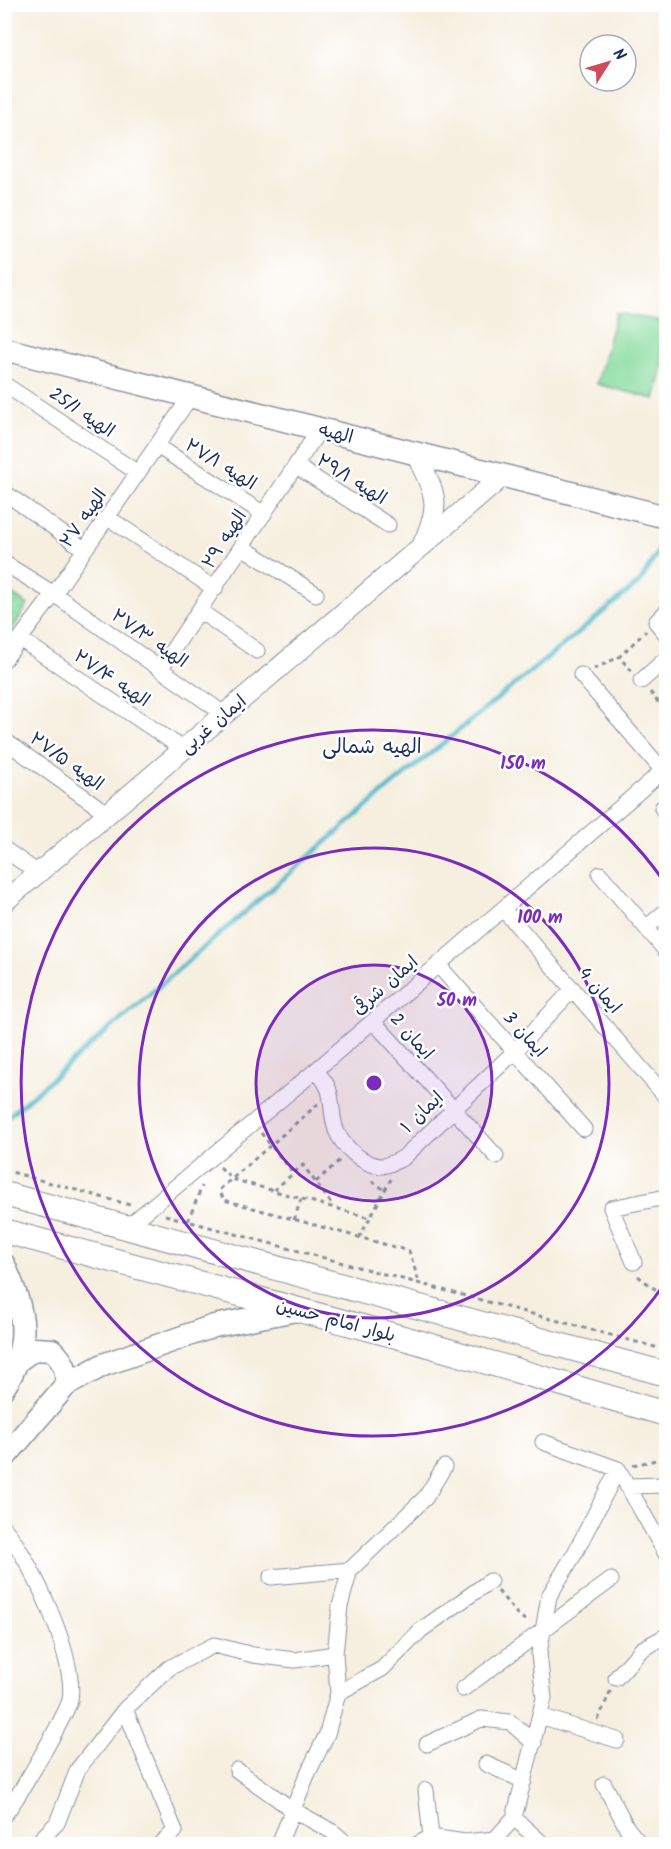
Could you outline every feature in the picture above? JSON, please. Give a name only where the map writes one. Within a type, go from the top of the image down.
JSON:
[{"type":"main road","name":"الهیه","points":[[4,349],[666,517]]},
{"type":"main road","name":"بلوار امام حسین","points":[[4,1194],[666,1374]]},
{"type":"main road","name":"بلوار امام حسین","points":[[4,1231],[666,1414]]},
{"type":"main road","points":[[4,1265],[21,1304],[23,1326],[20,1359],[4,1387]]},
{"type":"main road","points":[[4,1458],[66,1385],[121,1358],[214,1326],[296,1310]]},
{"type":"main road","points":[[20,1359],[34,1349],[52,1350],[64,1364],[67,1374],[66,1385]]},
{"type":"street","name":"الهیه 25/1","points":[[4,384],[138,473]]},
{"type":"street","name":"الهیه ۲۷","points":[[4,660],[54,594],[191,396]]},
{"type":"street","name":"الهیه ۲۹","points":[[160,669],[320,429]]},
{"type":"street","name":"الهیه ۲۷/۱","points":[[157,446],[264,514]]},
{"type":"street","points":[[416,453],[434,494],[435,519],[422,546]]},
{"type":"street","name":"الهیه ۲۹/۱","points":[[296,466],[388,525]]},
{"type":"street","name":"ایمان غربی","points":[[4,902],[504,475]]},
{"type":"street","points":[[4,492],[84,549]]},
{"type":"street","points":[[107,517],[214,589]]},
{"type":"street","points":[[242,546],[316,594]]},
{"type":"street","name":"الهیه ۲۷/۳","points":[[4,563],[54,594],[224,714]]},
{"type":"street","points":[[200,611],[257,651]]},
{"type":"street","points":[[666,612],[656,622],[666,634]]},
{"type":"street","name":"الهیه ۲۷/۴","points":[[20,639],[183,749]]},
{"type":"street","points":[[641,681],[666,659]]},
{"type":"street","points":[[581,675],[665,770]]},
{"type":"street","name":"الهیه ۲۷/۵","points":[[4,740],[108,814]]},
{"type":"street","name":"ایمان شرقی","points":[[126,1228],[147,1210],[215,1164],[257,1129],[315,1071],[665,770]]},
{"type":"street","points":[[4,849],[38,873]]},
{"type":"street","points":[[600,874],[666,951]]},
{"type":"street","name":"ایمان 4","points":[[503,909],[666,1097]]},
{"type":"street","points":[[646,928],[666,911]]},
{"type":"street","name":"ایمان 3","points":[[438,965],[513,1052],[584,1129]]},
{"type":"street","name":"ایمان ۱","points":[[315,1071],[326,1081],[336,1131],[351,1151],[368,1163],[382,1166],[403,1158],[513,1052],[573,989]]},
{"type":"street","name":"ایمان 2","points":[[373,1021],[496,1156]]},
{"type":"street","points":[[634,1262],[611,1208],[666,1197]]},
{"type":"street","points":[[543,1442],[618,1468],[666,1554]]},
{"type":"street","points":[[279,1845],[327,1734],[339,1693],[335,1654],[340,1606],[350,1570],[387,1538],[426,1497],[444,1467]]},
{"type":"street","points":[[426,1790],[428,1842],[495,1839],[514,1818],[544,1698],[539,1654],[549,1596],[575,1553],[618,1468]]},
{"type":"street","points":[[627,1486],[666,1485]]},
{"type":"street","points":[[4,1528],[20,1546],[60,1637],[69,1672],[70,1701],[4,1815]]},
{"type":"street","points":[[271,1577],[350,1570]]},
{"type":"street","points":[[463,1689],[543,1633],[611,1580]]},
{"type":"street","points":[[339,1693],[382,1669],[421,1630],[490,1581]]},
{"type":"street","points":[[616,1678],[642,1649],[666,1636]]},
{"type":"street","points":[[36,1845],[57,1823],[78,1769],[124,1709],[169,1668],[214,1645],[253,1655],[295,1660],[335,1654]]},
{"type":"street","points":[[124,1709],[175,1831],[161,1845]]},
{"type":"street","points":[[540,1716],[617,1740]]},
{"type":"street","points":[[427,1744],[482,1719],[510,1722],[534,1743]]},
{"type":"street","points":[[486,1764],[524,1782]]},
{"type":"street","points":[[237,1770],[293,1810],[333,1832],[347,1845]]},
{"type":"street","points":[[604,1784],[627,1828],[640,1845]]},
{"type":"street","points":[[514,1818],[543,1845]]},
{"type":"path","points":[[581,675],[619,657]]},
{"type":"path","points":[[320,1096],[322,1111]]},
{"type":"path","points":[[321,1102],[308,1110],[219,1190],[224,1200],[409,1251],[419,1282]]},
{"type":"path","points":[[257,1129],[270,1126]]},
{"type":"path","points":[[253,1141],[257,1129]]},
{"type":"path","points":[[257,1129],[294,1173]]},
{"type":"path","points":[[335,1150],[350,1164]]},
{"type":"path","points":[[316,1182],[343,1157]]},
{"type":"path","points":[[359,1238],[403,1158]]},
{"type":"path","points":[[215,1164],[229,1162]]},
{"type":"path","points":[[215,1164],[215,1174]]},
{"type":"path","points":[[215,1164],[232,1179],[370,1218]]},
{"type":"path","points":[[273,1191],[303,1165],[334,1208]]},
{"type":"path","points":[[4,1170],[666,1350]]},
{"type":"path","points":[[366,1177],[385,1190]]},
{"type":"path","points":[[188,1221],[202,1186],[208,1180]]},
{"type":"path","points":[[294,1220],[301,1198]]},
{"type":"path","points":[[634,1262],[635,1274],[666,1294]]},
{"type":"path","points":[[618,1468],[666,1458]]},
{"type":"path","points":[[490,1581],[517,1614],[543,1633]]},
{"type":"path","points":[[592,1732],[616,1678]]},
{"type":"green space","points":[[616,313],[666,322],[666,355],[655,399],[597,384]]},
{"type":"green space","points":[[5,590],[28,605],[5,640]]},
{"type":"waterway","points":[[4,1120],[392,785],[640,582],[662,545]]},
{"type":"district","name":"الهیه شمالی","points":[[372,746]]}]
